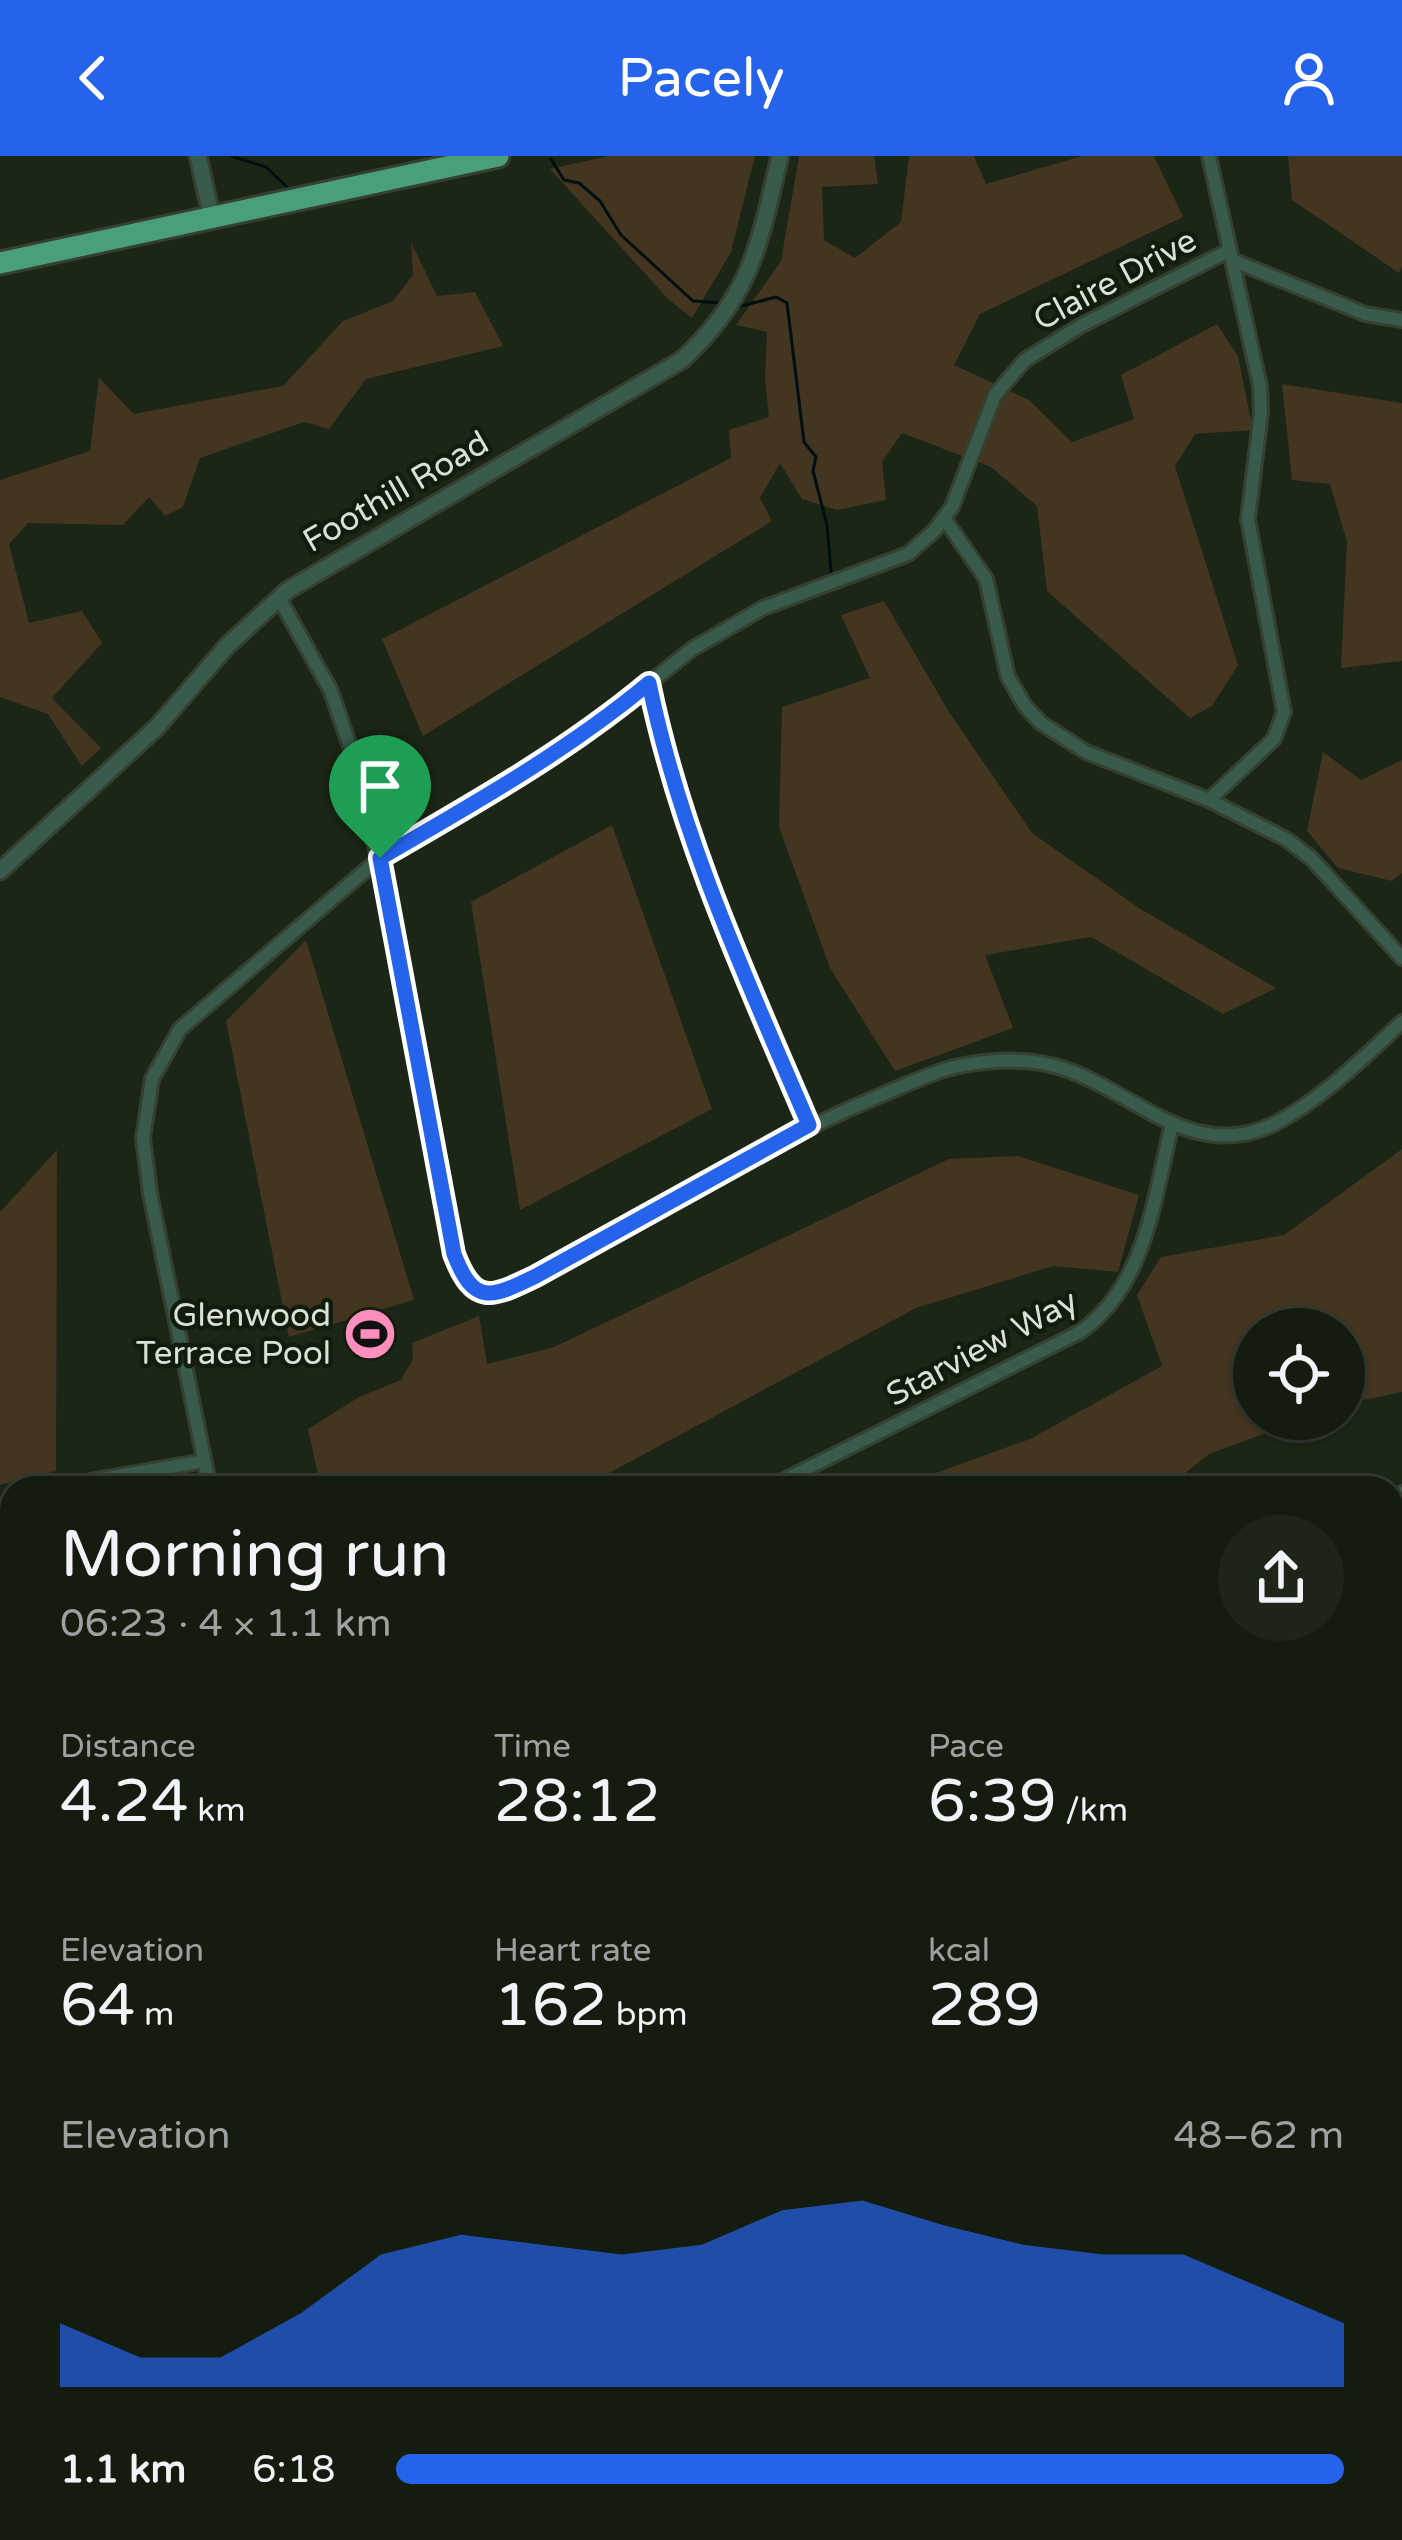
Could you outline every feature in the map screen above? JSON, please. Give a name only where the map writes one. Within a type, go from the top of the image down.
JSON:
[{"type":"highway","points":[[0,263],[498,156]]},
{"type":"street","points":[[198,156],[212,219]]},
{"type":"street","name":"Foothill Road","points":[[0,871],[157,727],[226,646],[279,598],[682,360],[710,334],[741,290],[760,239],[780,156]]},
{"type":"street","points":[[1209,156],[1260,386],[1248,519],[1284,712],[1274,739],[1209,800]]},
{"type":"street","name":"Claire Drive","points":[[207,1476],[143,1138],[152,1079],[180,1029],[380,858],[520,777],[734,622],[908,554],[944,518],[957,497],[994,395],[1024,360],[1082,325],[1230,255],[1365,314],[1402,320]]},
{"type":"street","points":[[944,518],[986,579],[1008,677],[1025,706],[1069,743],[1209,800],[1286,839],[1311,858],[1402,958]]},
{"type":"street","points":[[279,598],[340,712],[380,858],[454,1254],[465,1282],[487,1293],[508,1290],[809,1125],[944,1070],[999,1061],[1054,1065],[1172,1124],[1195,1133],[1228,1136],[1272,1125],[1315,1097],[1402,1022]]},
{"type":"street","points":[[649,683],[664,756],[705,880],[809,1125]]},
{"type":"street","name":"Starview Way","points":[[792,1476],[1099,1319],[1137,1260],[1172,1124]]},
{"type":"street","points":[[118,1476],[204,1461]]},
{"type":"shaded area","points":[[609,156],[755,156],[731,252],[692,318],[669,300],[550,169]]},
{"type":"shaded area","points":[[799,156],[874,156],[878,184],[822,187],[824,240],[855,258],[901,222],[909,156],[974,156],[986,184],[1082,156],[1154,156],[1183,217],[980,314],[954,365],[1029,400],[1072,442],[1134,419],[1121,375],[1217,324],[1238,356],[1253,430],[1195,434],[1175,466],[1238,665],[1212,706],[1190,718],[1047,591],[1037,506],[991,467],[902,433],[882,462],[886,500],[837,510],[802,499],[780,463],[760,498],[772,521],[423,736],[382,639],[731,458],[729,430],[769,417],[767,332],[736,325],[781,261]]},
{"type":"shaded area","points":[[1288,156],[1402,156],[1399,273],[1292,200]]},
{"type":"shaded area","points":[[411,242],[437,296],[475,292],[503,346],[366,379],[329,429],[304,422],[200,458],[183,507],[165,516],[149,497],[123,525],[28,523],[9,544],[29,623],[82,611],[102,643],[52,698],[101,748],[82,766],[48,714],[0,697],[0,480],[90,451],[99,378],[134,414],[283,386],[343,321],[393,301],[413,275]]},
{"type":"shaded area","points":[[1282,384],[1402,403],[1402,661],[1341,668],[1347,542],[1330,484],[1292,480]]},
{"type":"shaded area","points":[[884,601],[949,712],[1032,833],[1139,908],[1276,988],[1223,1014],[1091,937],[985,955],[1013,1028],[895,1071],[830,968],[779,827],[782,707],[870,678],[841,615]]},
{"type":"shaded area","points":[[1323,752],[1361,780],[1402,760],[1402,873],[1392,881],[1338,868],[1307,831]]},
{"type":"shaded area","points":[[612,825],[712,1109],[520,1210],[471,902]]},
{"type":"shaded area","points":[[306,940],[414,1300],[289,1337],[226,1021]]},
{"type":"shaded area","points":[[1402,1149],[1402,1392],[1365,1400],[1365,1308],[1233,1308],[1233,1440],[1247,1440],[1209,1454],[1182,1476],[927,1476],[1030,1439],[1162,1366],[1137,1295],[1161,1257],[1284,1235]]},
{"type":"shaded area","points":[[57,1150],[56,1471],[36,1476],[0,1476],[0,1212]]},
{"type":"shaded area","points":[[1018,1156],[1139,1195],[1118,1272],[1053,1266],[916,1308],[603,1476],[318,1476],[308,1429],[359,1397],[401,1380],[413,1359],[412,1343],[479,1316],[487,1364],[554,1347],[949,1159]]},
{"type":"waterway","points":[[231,156],[266,167],[291,191]]},
{"type":"waterway","points":[[409,164],[436,156]]},
{"type":"waterway","points":[[551,159],[564,180],[579,183],[600,201],[621,235],[693,301],[722,303]]},
{"type":"waterway","points":[[741,306],[776,297],[787,303],[804,442],[816,457],[813,471],[827,525],[831,572]]},
{"type":"place","name":"Glenwood Terrace Pool","points":[[370,1334]]},
{"type":"route","points":[[649,683],[664,756],[705,880],[809,1125],[508,1290],[487,1293],[472,1287],[465,1282],[454,1254],[380,858],[520,777],[649,683]]}]
